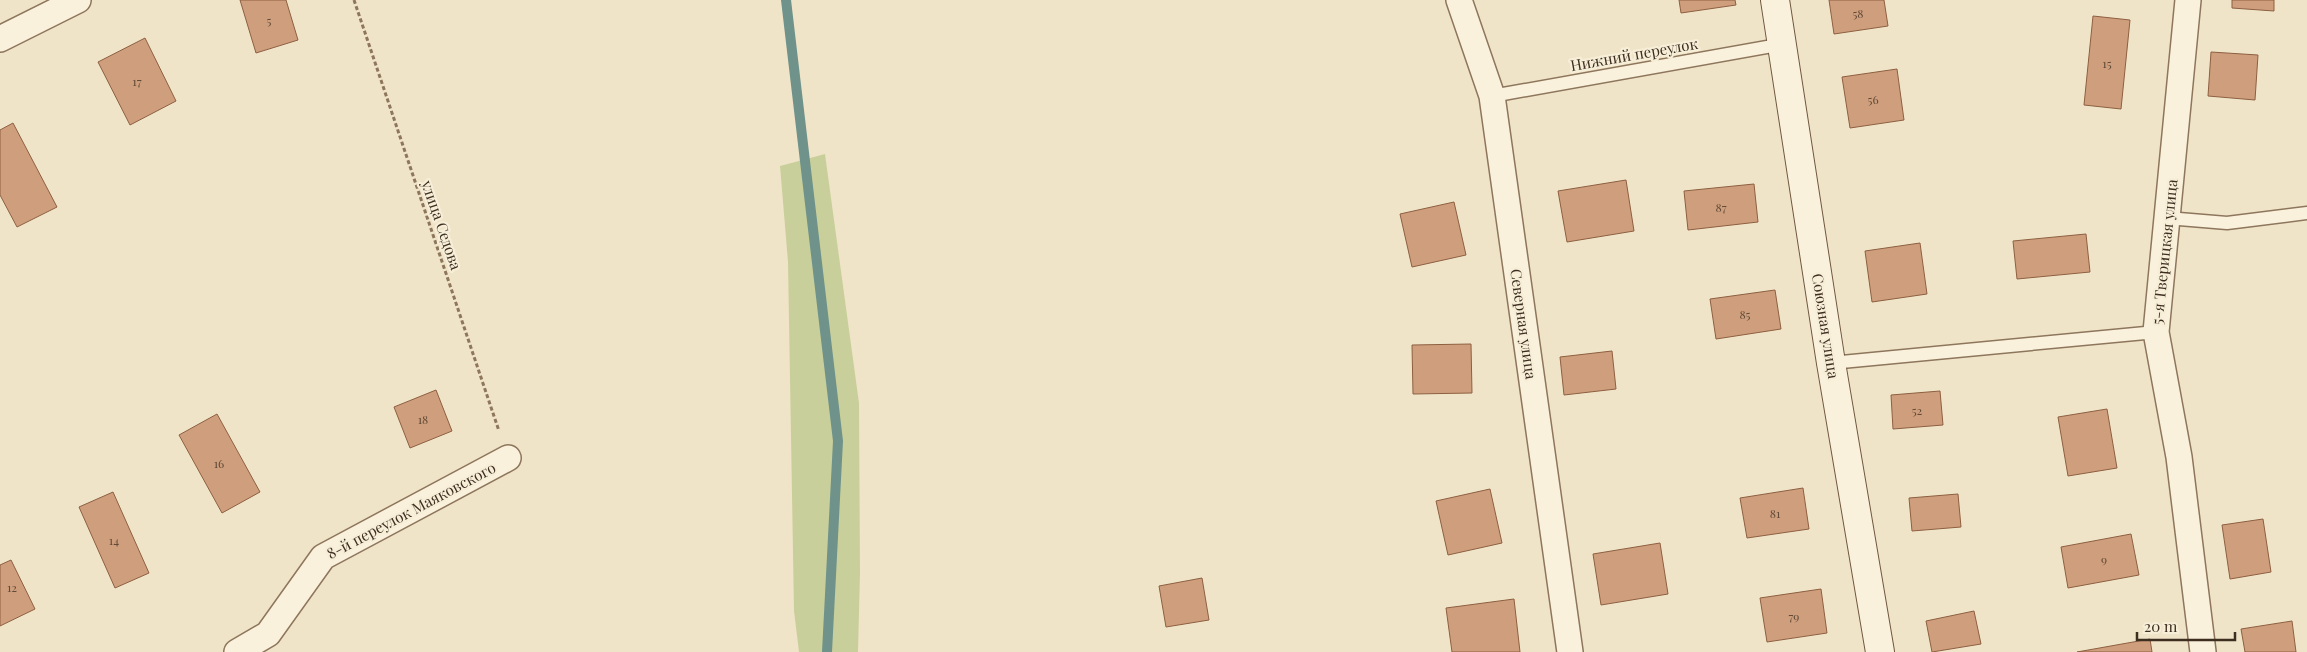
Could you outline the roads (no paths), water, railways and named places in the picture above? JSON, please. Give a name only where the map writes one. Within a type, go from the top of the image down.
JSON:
[{"type":"street","points":[[0,39],[78,0]]},
{"type":"street","name":"Северная улица","points":[[1459,0],[1492,96],[1570,652]]},
{"type":"street","name":"Союзная улица","points":[[1775,0],[1831,363],[1880,652]]},
{"type":"street","name":"5-я Тверицкая улица","points":[[2188,0],[2156,332],[2179,457],[2203,652]]},
{"type":"street","name":"8-й переулок Маяковского","points":[[237,652],[268,634],[322,557],[508,458]]},
{"type":"lane","name":"Нижний переулок","points":[[1492,96],[1783,44]]},
{"type":"lane","points":[[2167,218],[2227,223],[2307,213]]},
{"type":"lane","points":[[1831,363],[2156,332]]},
{"type":"waterway","points":[[786,0],[838,441],[827,652]]}]
